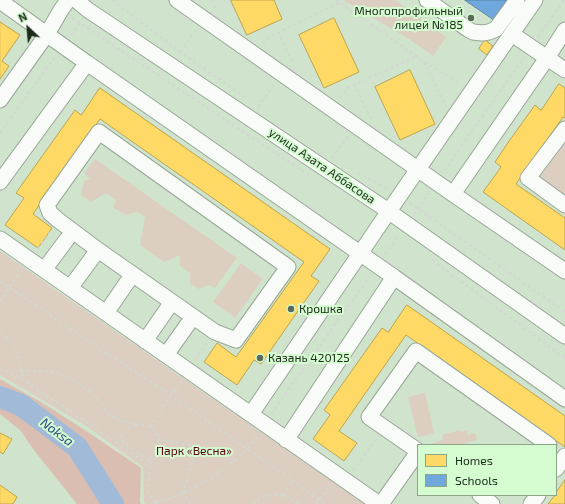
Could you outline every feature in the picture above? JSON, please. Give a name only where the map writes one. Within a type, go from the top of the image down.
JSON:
[{"type":"street","name":"улица Азата Аббасова","points":[[76,0],[88,10],[388,211],[565,336]]},
{"type":"street","points":[[177,0],[254,54],[288,71],[332,109],[565,271]]},
{"type":"street","points":[[426,0],[469,30],[482,33],[496,29],[517,0]]},
{"type":"street","points":[[251,414],[388,211],[535,0]]},
{"type":"street","points":[[0,1],[394,277],[565,399]]},
{"type":"street","points":[[0,100],[47,34],[65,5]]},
{"type":"street","points":[[453,194],[565,30]]},
{"type":"street","points":[[512,34],[565,70]]},
{"type":"street","points":[[0,182],[87,63]]},
{"type":"street","points":[[565,129],[528,178],[565,205]]},
{"type":"street","points":[[100,132],[288,267],[236,340],[215,332],[98,250],[50,213],[47,205],[100,132]]},
{"type":"street","points":[[0,239],[286,440],[380,504],[417,453]]},
{"type":"street","points":[[44,270],[67,239]]},
{"type":"street","points":[[70,288],[98,250]]},
{"type":"street","points":[[286,440],[394,277]]},
{"type":"street","points":[[106,313],[128,281]]},
{"type":"street","points":[[145,341],[172,302]]},
{"type":"street","points":[[166,355],[188,324]]},
{"type":"street","points":[[417,451],[369,417],[416,351],[548,444]]},
{"type":"street","points":[[557,468],[565,456]]},
{"type":"street","points":[[481,496],[492,504]]},
{"type":"street","points":[[531,504],[537,496]]},
{"type":"path","points":[[112,0],[180,52],[245,98]]},
{"type":"path","points":[[336,0],[423,61],[460,84]]},
{"type":"path","points":[[254,54],[270,36],[340,3]]},
{"type":"path","points":[[65,5],[80,23],[312,178]]},
{"type":"path","points":[[180,52],[204,19]]},
{"type":"path","points":[[0,133],[80,23]]},
{"type":"path","points":[[258,107],[288,71],[278,32]]},
{"type":"path","points":[[332,109],[347,88],[417,56]]},
{"type":"path","points":[[423,61],[449,112]]},
{"type":"path","points":[[354,84],[371,118]]},
{"type":"path","points":[[331,159],[356,125]]},
{"type":"path","points":[[358,173],[400,195],[565,312]]},
{"type":"path","points":[[0,302],[9,287],[53,228]]},
{"type":"path","points":[[431,259],[565,358]]},
{"type":"path","points":[[0,281],[171,395],[325,504]]},
{"type":"path","points":[[0,333],[10,340],[17,352],[23,380]]},
{"type":"path","points":[[150,427],[210,338]]},
{"type":"path","points":[[0,367],[23,380],[142,460],[149,468]]},
{"type":"path","points":[[21,371],[54,371],[67,376],[87,389],[97,398],[110,415],[137,425]]},
{"type":"path","points":[[150,460],[121,440],[122,434],[131,426],[144,425],[150,427],[157,435],[158,444],[150,460],[148,490],[156,504],[191,490],[214,476],[248,449]]},
{"type":"path","points":[[158,440],[197,446],[234,461]]},
{"type":"path","points":[[190,504],[183,493],[197,446]]},
{"type":"path","points":[[316,504],[367,451]]},
{"type":"path","points":[[283,495],[293,480]]},
{"type":"path","points":[[252,504],[270,495],[277,494],[288,497],[299,504]]},
{"type":"green space","points":[[343,0],[395,0],[446,37],[433,56],[409,39]]},
{"type":"green space","points":[[565,142],[565,201],[537,180]]},
{"type":"green space","points":[[95,159],[237,258],[215,288],[209,285],[199,289],[190,284],[190,273],[180,266],[180,255],[164,262],[140,245],[145,217],[137,212],[126,215],[113,208],[116,200],[106,193],[91,202],[81,195],[84,181],[90,179],[84,173]]},
{"type":"green space","name":"Парк «Весна»","points":[[0,251],[364,504],[146,504],[144,502],[143,467],[86,426],[0,375]]},
{"type":"green space","points":[[241,263],[263,279],[235,318],[213,302]]},
{"type":"green space","points":[[425,393],[434,433],[418,437],[408,397]]},
{"type":"green space","points":[[460,430],[461,432],[467,430],[468,435],[475,433],[477,440],[464,444],[432,444],[443,440],[442,435]]},
{"type":"shaded area","points":[[0,379],[41,402],[141,468],[141,504],[77,504],[33,449],[21,431],[0,414]]},
{"type":"building: Homes","points":[[231,0],[274,0],[282,19],[247,35]]},
{"type":"building: Homes","points":[[334,18],[359,72],[324,88],[299,35]]},
{"type":"building: Homes","points":[[0,22],[20,35],[2,61],[9,66],[0,79]]},
{"type":"building: Homes","points":[[485,40],[493,46],[487,55],[479,49]]},
{"type":"building: Homes","points":[[410,70],[435,124],[400,140],[375,87]]},
{"type":"building: Homes","points":[[559,84],[565,88],[565,118],[563,117],[516,184],[565,218],[565,250],[483,192],[501,167],[495,162],[507,144],[535,105],[541,110]]},
{"type":"building: Homes","points":[[100,88],[330,249],[311,276],[319,281],[261,364],[254,360],[237,385],[204,362],[217,343],[236,357],[304,262],[100,119],[33,214],[52,228],[38,248],[5,225],[24,198],[16,193],[75,110],[81,115]]},
{"type":"building: Homes","points":[[407,305],[565,416],[565,447],[406,335],[339,431],[357,443],[344,461],[313,439],[330,415],[324,410],[382,328],[388,332]]},
{"type":"building: Homes","points":[[0,433],[12,439],[3,454],[0,452]]},
{"type":"building: Homes","points":[[565,480],[565,504],[548,504],[554,496],[557,496],[557,492]]},
{"type":"building: Homes","points":[[0,485],[17,497],[13,504],[0,504]]},
{"type":"building: Schools","points":[[465,0],[507,0],[493,19]]},
{"type":"waterway","name":"Noksa","points":[[0,397],[21,405],[77,447],[113,504]]},
{"type":"place","name":"Многопрофильный лицей №185","points":[[471,18]]},
{"type":"place","name":"Крошка","points":[[291,309]]},
{"type":"place","name":"Казань 420125","points":[[260,358]]}]
